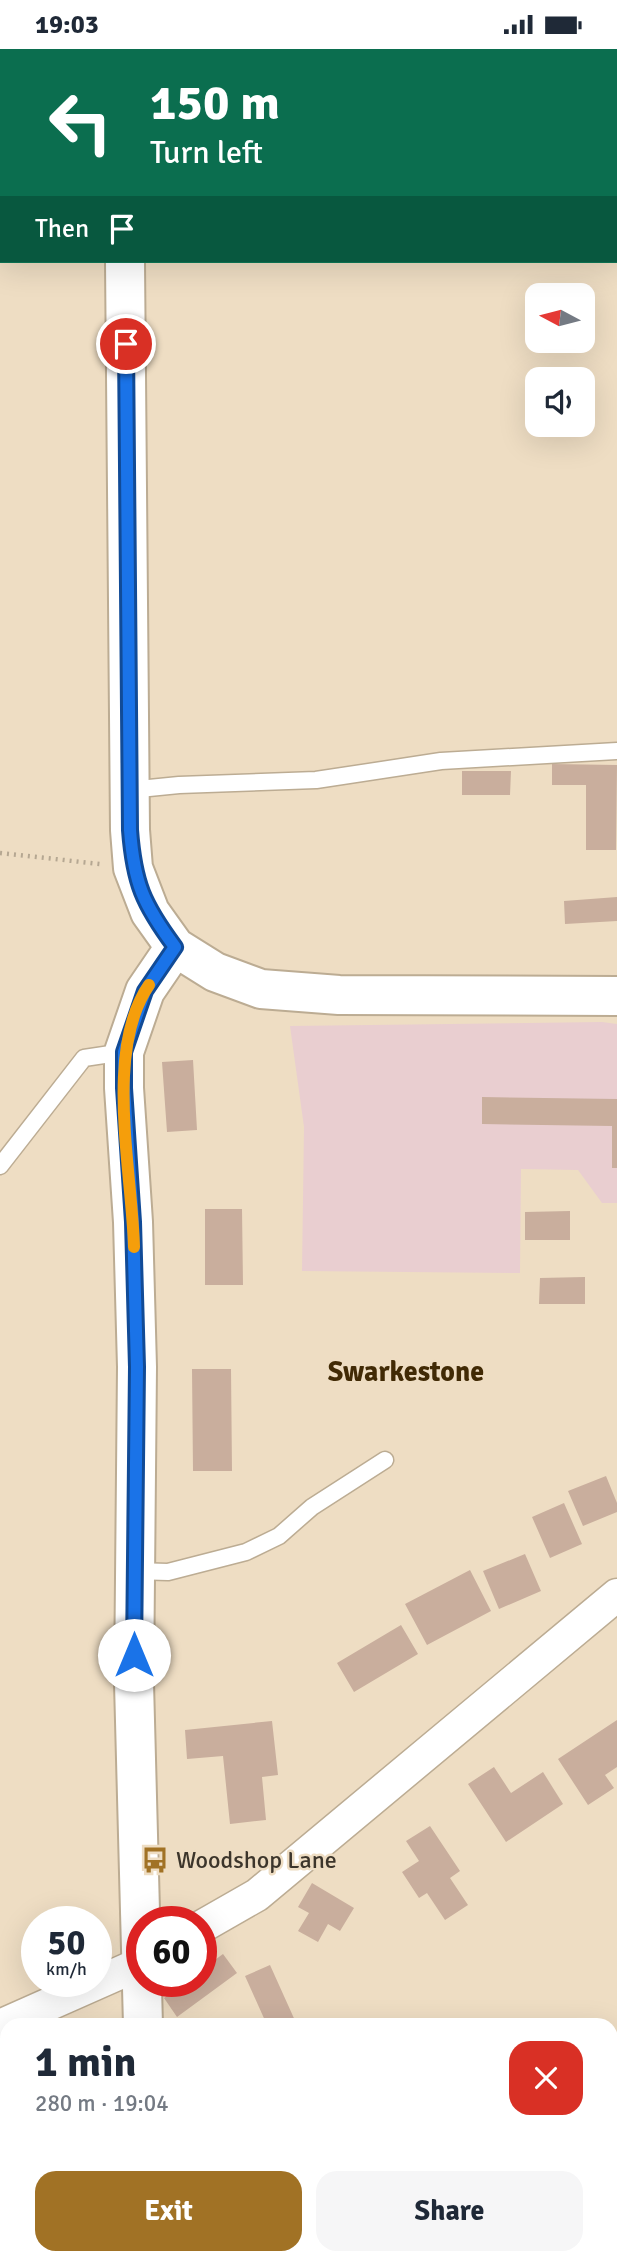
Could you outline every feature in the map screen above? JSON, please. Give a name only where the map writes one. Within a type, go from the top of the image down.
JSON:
[{"type":"main road","points":[[125,263],[129,790],[133,868],[149,912],[175,947],[215,972],[261,989],[339,995],[617,996]]},
{"type":"main road","points":[[139,1906],[134,1696],[137,1367],[124,1052],[145,991],[175,947]]},
{"type":"main road","points":[[142,1997],[143,2018]]},
{"type":"street","points":[[217,1918],[257,1895],[611,1612]]},
{"type":"street","points":[[18,2018],[126,1971]]},
{"type":"lane","points":[[129,790],[179,785],[316,780],[441,761],[617,751]]},
{"type":"lane","points":[[0,1166],[84,1058],[124,1052]]},
{"type":"lane","points":[[134,1571],[168,1572],[246,1552],[279,1536],[312,1507],[385,1460]]},
{"type":"path","points":[[0,853],[133,868]]},
{"type":"shaded area","points":[[617,1024],[617,1203],[602,1203],[578,1170],[521,1169],[520,1273],[302,1271],[304,1127],[290,1026]]},
{"type":"building","points":[[552,764],[617,765],[616,850],[586,850],[586,785],[552,785]]},
{"type":"building","points":[[462,771],[511,771],[510,795],[462,795]]},
{"type":"building","points":[[617,897],[617,921],[565,924],[564,901]]},
{"type":"building","points":[[193,1060],[197,1130],[167,1132],[162,1062]]},
{"type":"building","points":[[482,1097],[617,1099],[617,1168],[612,1168],[612,1126],[482,1124]]},
{"type":"building","points":[[205,1209],[242,1209],[243,1285],[205,1285]]},
{"type":"building","points":[[570,1211],[570,1240],[525,1240],[525,1212]]},
{"type":"building","points":[[585,1277],[585,1304],[539,1304],[540,1278]]},
{"type":"building","points":[[192,1369],[231,1369],[232,1471],[193,1471]]},
{"type":"building","points":[[606,1476],[617,1503],[617,1512],[583,1526],[568,1491]]},
{"type":"building","points":[[564,1503],[582,1544],[550,1558],[532,1517]]},
{"type":"building","points":[[525,1554],[541,1591],[499,1609],[483,1571]]},
{"type":"building","points":[[470,1570],[491,1611],[427,1645],[405,1604]]},
{"type":"building","points":[[401,1625],[418,1654],[354,1692],[337,1663]]},
{"type":"building","points":[[617,1720],[617,1767],[605,1775],[614,1788],[588,1805],[558,1759]]},
{"type":"building","points":[[272,1721],[278,1775],[262,1777],[266,1820],[230,1824],[223,1756],[187,1759],[185,1730]]},
{"type":"building","points":[[494,1767],[511,1793],[543,1772],[563,1804],[506,1842],[468,1784]]},
{"type":"building","points":[[430,1826],[460,1871],[450,1878],[468,1905],[445,1920],[427,1893],[419,1898],[402,1872],[419,1861],[406,1841]]},
{"type":"building","points":[[312,1883],[354,1908],[340,1931],[328,1924],[318,1942],[298,1931],[309,1913],[298,1907]]},
{"type":"building","points":[[223,1954],[237,1973],[217,1988],[217,1958]]},
{"type":"building","points":[[270,1965],[294,2018],[264,2018],[245,1976]]},
{"type":"building","points":[[165,1997],[204,1997],[177,2017]]},
{"type":"slow traffic","points":[[134,1247],[124,1052],[149,985]]},
{"type":"place","name":"Woodshop Lane","points":[[155,1860]]},
{"type":"district","name":"Swarkestone","points":[[406,1372]]},
{"type":"route","points":[[126,344],[130,830],[133,868],[149,912],[175,947],[145,991],[124,1052],[137,1367],[134,1655]]}]
